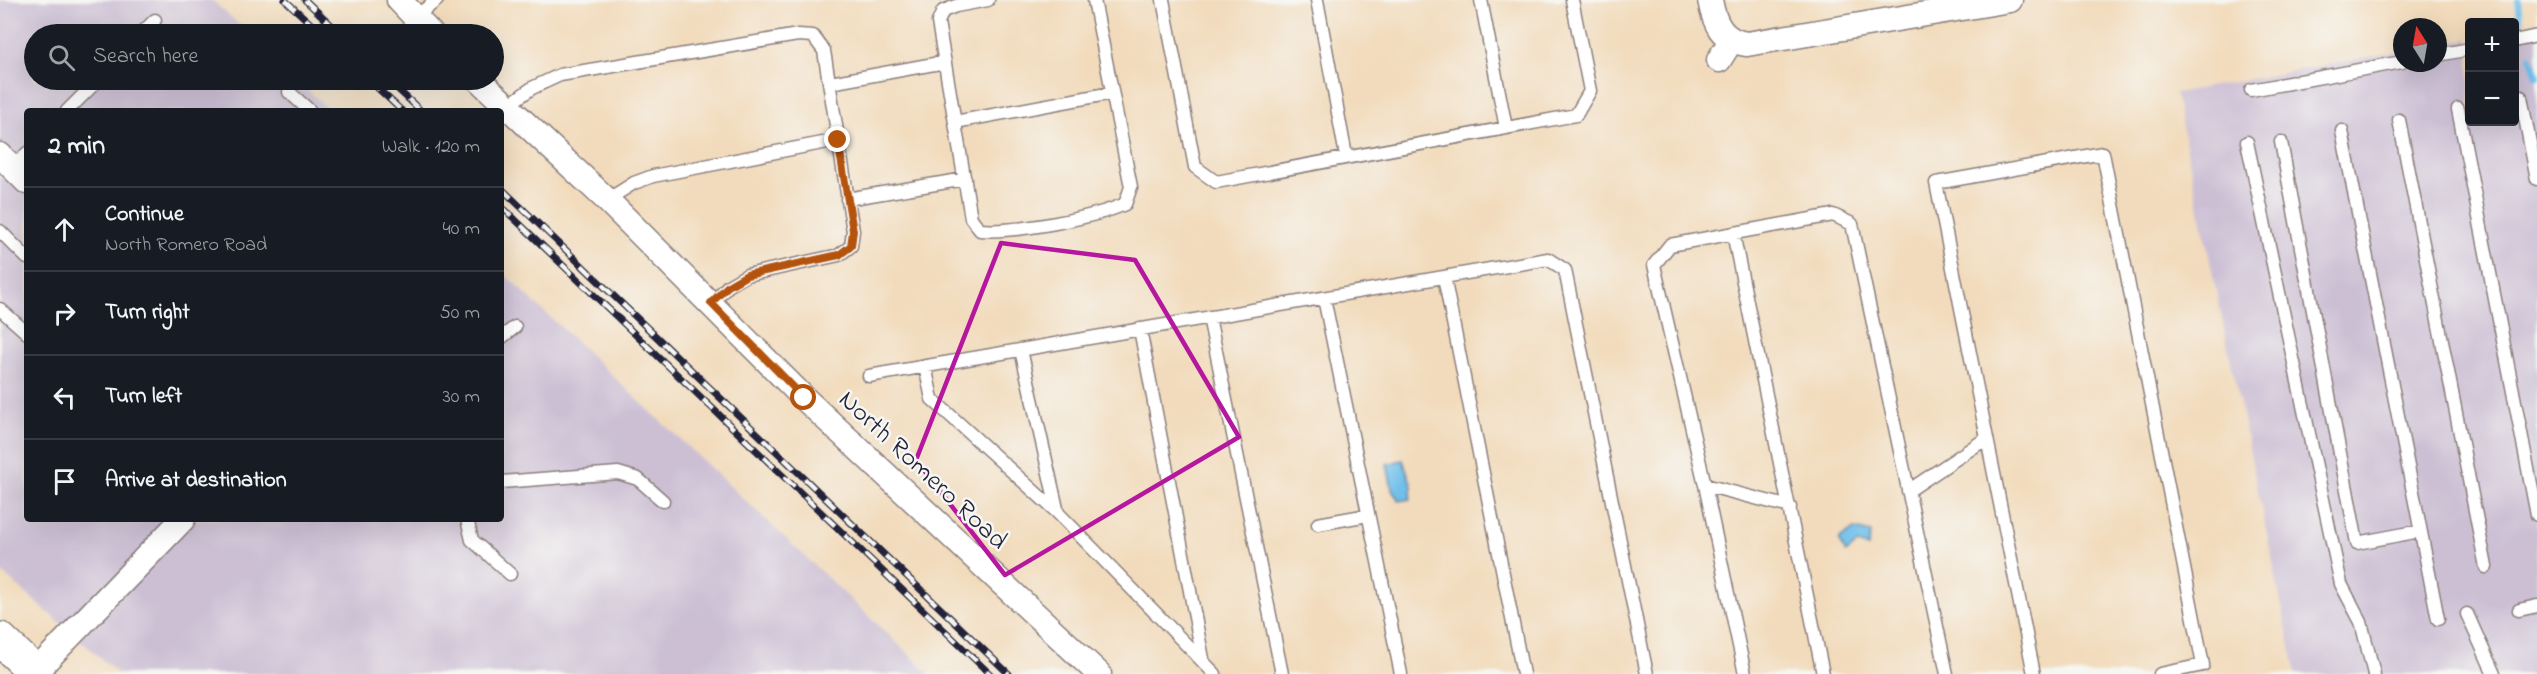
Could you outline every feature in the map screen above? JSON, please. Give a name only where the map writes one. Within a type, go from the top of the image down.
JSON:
[{"type":"main road","points":[[0,639],[36,673]]},
{"type":"street","points":[[1710,0],[1725,50],[1747,44],[2010,0]]},
{"type":"street","name":"North Romero Road","points":[[490,90],[607,200],[804,398],[1099,674]]},
{"type":"street","points":[[36,673],[180,522]]},
{"type":"lane","points":[[415,18],[437,0]]},
{"type":"lane","points":[[988,0],[943,11],[938,22],[971,218],[980,230],[1001,232],[1108,212],[1125,204],[1131,187],[1094,0]]},
{"type":"lane","points":[[1163,0],[1195,167],[1216,182],[1576,115],[1590,91],[1572,0]]},
{"type":"lane","points":[[1317,0],[1346,156]]},
{"type":"lane","points":[[1481,0],[1506,128]]},
{"type":"lane","points":[[151,24],[155,20]]},
{"type":"lane","points":[[507,106],[532,88],[560,75],[798,35],[813,36],[824,51],[830,83],[853,231],[851,246],[839,255],[747,275],[728,286],[711,303]]},
{"type":"lane","points":[[2519,40],[2537,36]]},
{"type":"lane","points":[[2447,53],[2465,50]]},
{"type":"lane","points":[[830,83],[945,62]]},
{"type":"lane","points":[[2251,90],[2393,64]]},
{"type":"lane","points":[[70,108],[88,90]]},
{"type":"lane","points":[[289,92],[307,108]]},
{"type":"lane","points":[[955,122],[1112,93]]},
{"type":"lane","points":[[2521,98],[2537,178]]},
{"type":"lane","points":[[2458,109],[2537,515]]},
{"type":"lane","points":[[2399,120],[2486,567]]},
{"type":"lane","points":[[2342,131],[2438,619]]},
{"type":"lane","points":[[607,200],[634,183],[653,176],[838,140]]},
{"type":"lane","points":[[2247,142],[2341,584],[2361,622],[2374,674]]},
{"type":"lane","points":[[2281,142],[2357,543],[2420,531]]},
{"type":"lane","points":[[2034,674],[1936,183],[2103,153],[2204,666],[2160,674]]},
{"type":"lane","points":[[847,199],[965,178]]},
{"type":"lane","points":[[1745,674],[1705,485],[1654,265],[1670,245],[1833,215],[1852,224],[1947,674]]},
{"type":"lane","points":[[0,231],[24,255]]},
{"type":"lane","points":[[1732,233],[1823,674]]},
{"type":"lane","points":[[869,376],[1548,259],[1565,270],[1647,674]]},
{"type":"lane","points":[[1444,277],[1523,674]]},
{"type":"lane","points":[[1324,298],[1401,674]]},
{"type":"lane","points":[[0,309],[24,330]]},
{"type":"lane","points":[[1209,317],[1282,674]]},
{"type":"lane","points":[[504,336],[515,327]]},
{"type":"lane","points":[[1140,329],[1203,659]]},
{"type":"lane","points":[[1022,350],[1058,513]]},
{"type":"lane","points":[[925,366],[932,399],[1058,513],[1203,659],[1215,674]]},
{"type":"lane","points":[[1908,491],[1987,438]]},
{"type":"lane","points":[[504,482],[618,473],[638,479],[663,501]]},
{"type":"lane","points":[[1705,485],[1790,507]]},
{"type":"lane","points":[[1318,524],[1368,515]]},
{"type":"lane","points":[[468,522],[472,540],[510,574]]},
{"type":"lane","points":[[2519,610],[2537,606]]},
{"type":"lane","points":[[2467,614],[2494,674]]},
{"type":"highlighted area","points":[[1001,243],[1135,260],[1239,437],[1005,575],[916,460]]},
{"type":"shaded area","points":[[0,0],[212,0],[238,24],[24,24],[24,90],[308,90],[327,108],[24,108],[24,522],[504,522],[504,274],[930,674],[119,674],[0,571]]},
{"type":"shaded area","points":[[2537,26],[2537,674],[2296,674],[2175,93],[2393,53],[2393,72],[2447,72],[2447,43],[2465,40],[2465,126],[2519,126],[2519,30]]},
{"type":"water","points":[[1403,460],[1412,486],[1410,499],[1399,501],[1392,489],[1387,464]]},
{"type":"water","points":[[1854,529],[1871,533],[1868,547],[1857,544],[1846,553],[1838,540]]},
{"type":"waterway","points":[[2518,0],[2521,26]]},
{"type":"waterway","points":[[2530,56],[2537,76]]},
{"type":"railway","points":[[285,0],[311,24]]},
{"type":"railway","points":[[305,0],[330,24]]},
{"type":"railway","points":[[380,90],[399,108]]},
{"type":"railway","points":[[399,90],[418,108]]},
{"type":"railway","points":[[504,191],[1009,674]]},
{"type":"railway","points":[[504,209],[990,674]]},
{"type":"route","points":[[804,398],[711,303],[728,286],[747,275],[839,255],[851,246],[853,231],[838,140]]}]
